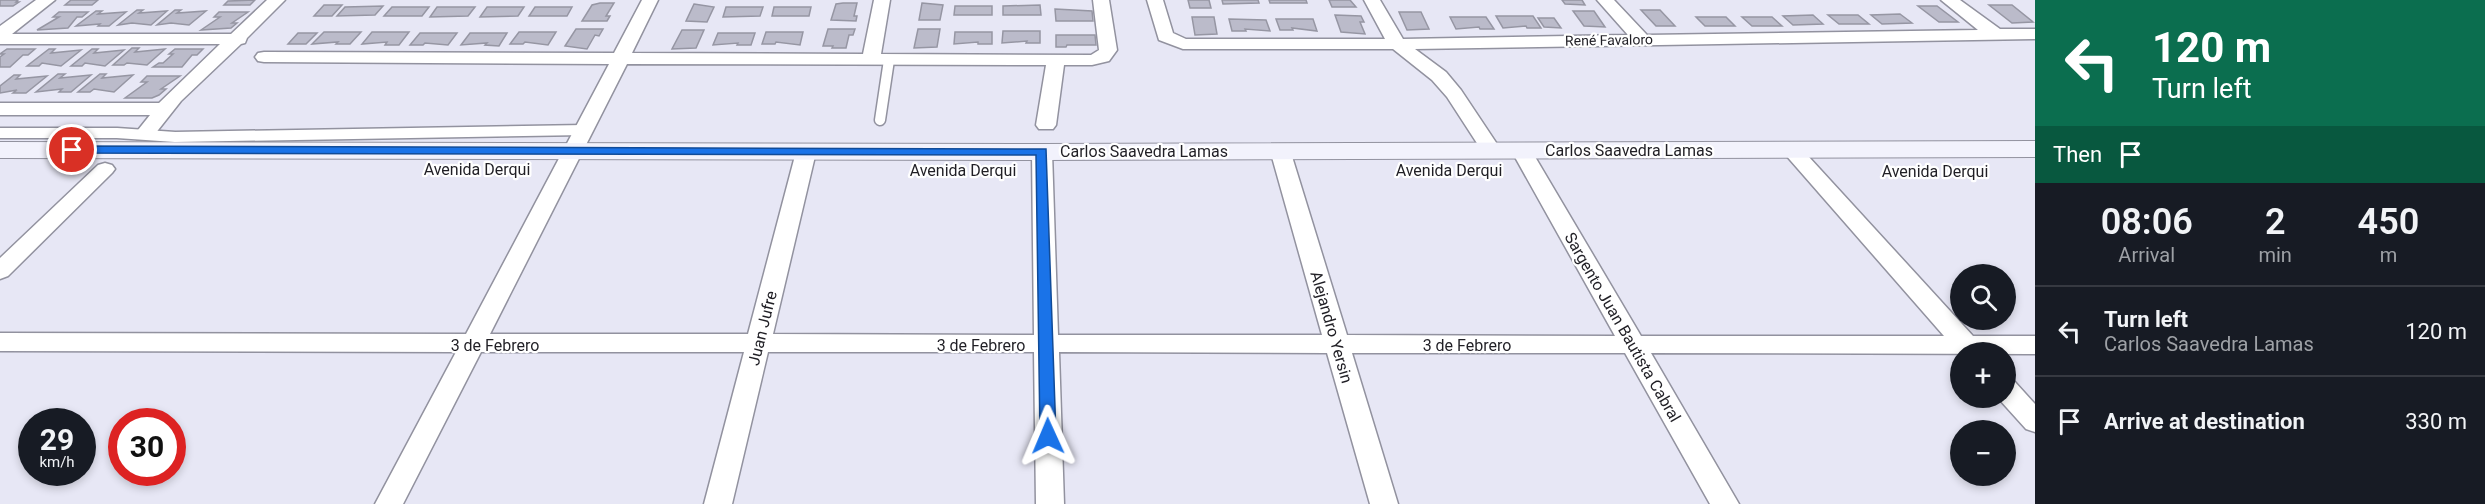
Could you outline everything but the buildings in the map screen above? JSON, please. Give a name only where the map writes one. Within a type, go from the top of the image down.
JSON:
[{"type":"main road","name":"Avenida Derqui","points":[[0,168],[105,169],[574,150],[804,161],[1043,149],[1283,160],[1527,160],[1811,171],[2035,171]]},
{"type":"main road","name":"Carlos Saavedra Lamas","points":[[1283,160],[1491,150],[1527,160],[1791,149],[2035,149]]},
{"type":"main road","points":[[0,150],[574,150]]},
{"type":"street","points":[[0,34],[47,0]]},
{"type":"street","points":[[144,135],[174,97],[239,39],[277,0]]},
{"type":"street","points":[[389,504],[650,0]]},
{"type":"street","points":[[880,60],[882,0]]},
{"type":"street","points":[[264,57],[1092,60],[1102,57],[1107,50],[1101,0]]},
{"type":"street","name":"René Favaloro","points":[[1155,0],[1165,36],[1183,44],[1397,44],[2035,34]]},
{"type":"street","points":[[1372,0],[1397,44],[1439,76],[1454,94],[1491,150]]},
{"type":"street","points":[[1605,0],[1642,40]]},
{"type":"street","points":[[1949,0],[1995,34]]},
{"type":"street","points":[[0,39],[239,39]]},
{"type":"street","points":[[1050,504],[1043,149],[1056,60]]},
{"type":"street","points":[[0,109],[165,109]]},
{"type":"street","points":[[1791,149],[1963,342]]},
{"type":"street","name":"Alejandro Yersin","points":[[1283,160],[1384,504]]},
{"type":"street","name":"Sargento Juan Bautista Cabral","points":[[1527,160],[1725,504]]},
{"type":"street","name":"Juan Jufre","points":[[718,504],[804,161]]},
{"type":"street","points":[[0,271],[105,169]]},
{"type":"street","name":"3 de Febrero","points":[[0,342],[472,345],[1633,345],[1950,349]]},
{"type":"street","name":"3 de Febrero","points":[[2016,346],[2035,345]]},
{"type":"street","points":[[2016,400],[2035,422]]},
{"type":"lane","points":[[879,120],[880,60]]},
{"type":"lane","points":[[0,133],[144,135],[574,150]]},
{"type":"route","points":[[72,150],[1042,152],[1048,436]]}]
